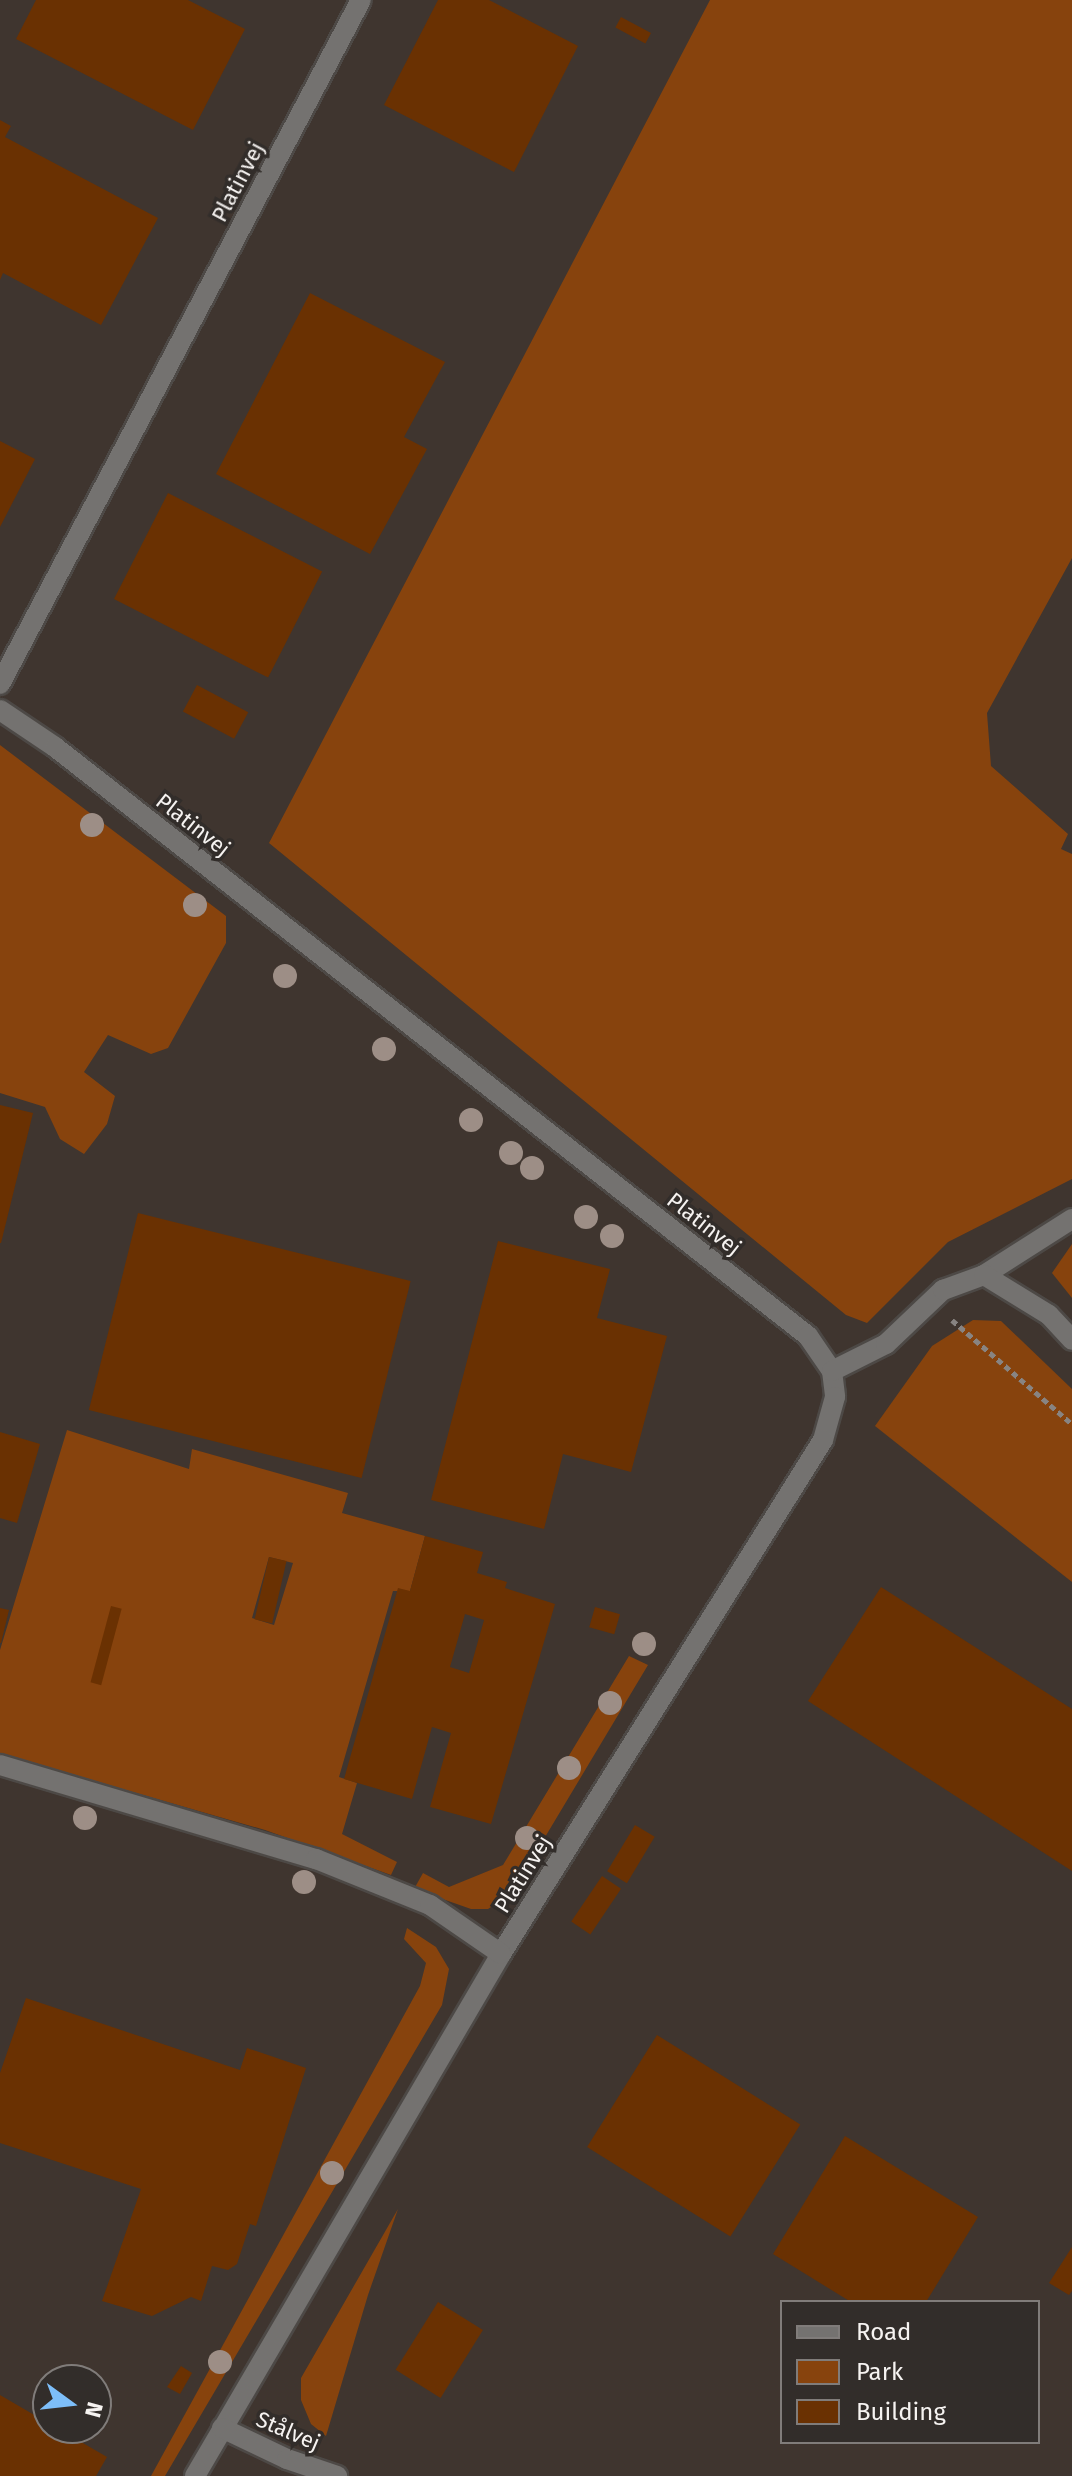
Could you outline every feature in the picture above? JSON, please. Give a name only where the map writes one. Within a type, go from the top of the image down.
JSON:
[{"type":"street","name":"Platinvej","points":[[0,684],[361,0]]},
{"type":"street","name":"Platinvej","points":[[0,710],[55,747],[808,1336],[832,1371],[835,1397],[823,1440],[501,1954],[195,2476]]},
{"type":"street","points":[[832,1371],[886,1344],[943,1290],[984,1275],[1072,1219]]},
{"type":"street","points":[[984,1275],[1049,1315],[1072,1340]]},
{"type":"street","points":[[0,1765],[316,1859],[430,1905],[501,1954]]},
{"type":"street","name":"Stålvej","points":[[222,2428],[287,2459],[337,2476]]},
{"type":"path","points":[[934,1298],[960,1330],[998,1357],[1072,1424]]},
{"type":"shaded area","points":[[0,0],[1072,0],[1072,2476],[0,2476]]},
{"type":"green space","points":[[710,0],[1072,0],[1072,558],[987,713],[991,766],[1068,834],[1061,849],[1072,854],[1072,1179],[948,1242],[867,1323],[846,1315],[269,843]]},
{"type":"green space","points":[[0,745],[226,916],[226,943],[168,1048],[151,1054],[108,1035],[84,1072],[115,1096],[107,1124],[84,1154],[60,1139],[45,1107],[0,1093]]},
{"type":"green space","points":[[1072,1244],[1072,1298],[1052,1273]]},
{"type":"green space","points":[[973,1320],[1001,1321],[1072,1389],[1072,1582],[875,1426],[932,1346]]},
{"type":"green space","points":[[67,1430],[189,1469],[192,1449],[348,1493],[342,1513],[425,1536],[410,1591],[393,1591],[339,1777],[357,1783],[342,1834],[397,1862],[391,1875],[265,1830],[0,1754],[0,1650]],"holes":[[[269,1557],[293,1563],[274,1625],[252,1618]]]},
{"type":"green space","points":[[629,1656],[648,1665],[511,1894],[488,1909],[471,1909],[414,1889],[423,1873],[449,1887],[503,1865]]},
{"type":"green space","points":[[407,1928],[436,1947],[449,1969],[442,2005],[165,2476],[151,2476],[420,1986],[426,1963],[404,1939]]},
{"type":"green space","points":[[398,2209],[368,2295],[326,2436],[311,2424],[301,2400],[301,2378]]},
{"type":"building","points":[[36,0],[188,0],[245,29],[193,130],[16,39]]},
{"type":"building","points":[[438,0],[489,0],[578,46],[514,172],[384,105]]},
{"type":"building","points":[[621,17],[651,33],[645,44],[615,28]]},
{"type":"building","points":[[0,120],[11,126],[5,137],[158,218],[101,325],[3,273],[0,280]]},
{"type":"building","points":[[310,293],[445,362],[404,437],[427,449],[370,554],[216,474]]},
{"type":"building","points":[[0,441],[35,459],[0,527]]},
{"type":"building","points":[[168,493],[322,572],[268,678],[114,599]]},
{"type":"building","points":[[197,685],[248,712],[234,739],[183,711]]},
{"type":"building","points":[[0,1105],[33,1113],[1,1243],[0,1243]]},
{"type":"building","points":[[138,1213],[411,1281],[362,1478],[89,1410]]},
{"type":"building","points":[[498,1241],[610,1269],[597,1318],[667,1336],[631,1472],[563,1454],[544,1529],[431,1500]]},
{"type":"building","points":[[0,1432],[40,1444],[17,1523],[0,1518]]},
{"type":"building","points":[[425,1536],[483,1552],[477,1573],[507,1582],[505,1588],[555,1604],[491,1824],[430,1807],[451,1733],[432,1727],[412,1799],[344,1779],[398,1588],[410,1591]],"holes":[[[465,1614],[484,1620],[469,1673],[450,1667]]]},
{"type":"building","points":[[269,1557],[287,1561],[272,1623],[255,1619]]},
{"type":"building","points":[[881,1587],[1072,1709],[1072,1871],[808,1701]]},
{"type":"building","points":[[111,1606],[122,1609],[101,1685],[91,1682]]},
{"type":"building","points":[[595,1607],[620,1614],[614,1634],[589,1627]]},
{"type":"building","points":[[0,1608],[9,1610],[1,1643],[0,1643]]},
{"type":"building","points":[[635,1825],[655,1837],[627,1883],[607,1871]]},
{"type":"building","points":[[602,1876],[621,1889],[590,1934],[571,1922]]},
{"type":"building","points":[[26,1998],[240,2070],[247,2048],[306,2068],[256,2226],[250,2224],[237,2264],[228,2270],[212,2266],[201,2301],[191,2297],[152,2316],[102,2301],[141,2189],[0,2143],[0,2073]]},
{"type":"building","points":[[657,2035],[800,2125],[730,2236],[587,2147]]},
{"type":"building","points":[[845,2136],[978,2217],[927,2300],[848,2300],[773,2254]]},
{"type":"building","points":[[1072,2247],[1072,2291],[1069,2295],[1049,2283]]},
{"type":"building","points":[[438,2302],[483,2330],[441,2398],[396,2370]]},
{"type":"building","points":[[181,2366],[192,2373],[180,2394],[167,2387]]},
{"type":"building","points":[[0,2395],[32,2414],[32,2444],[85,2444],[107,2457],[96,2476],[0,2476]]}]
